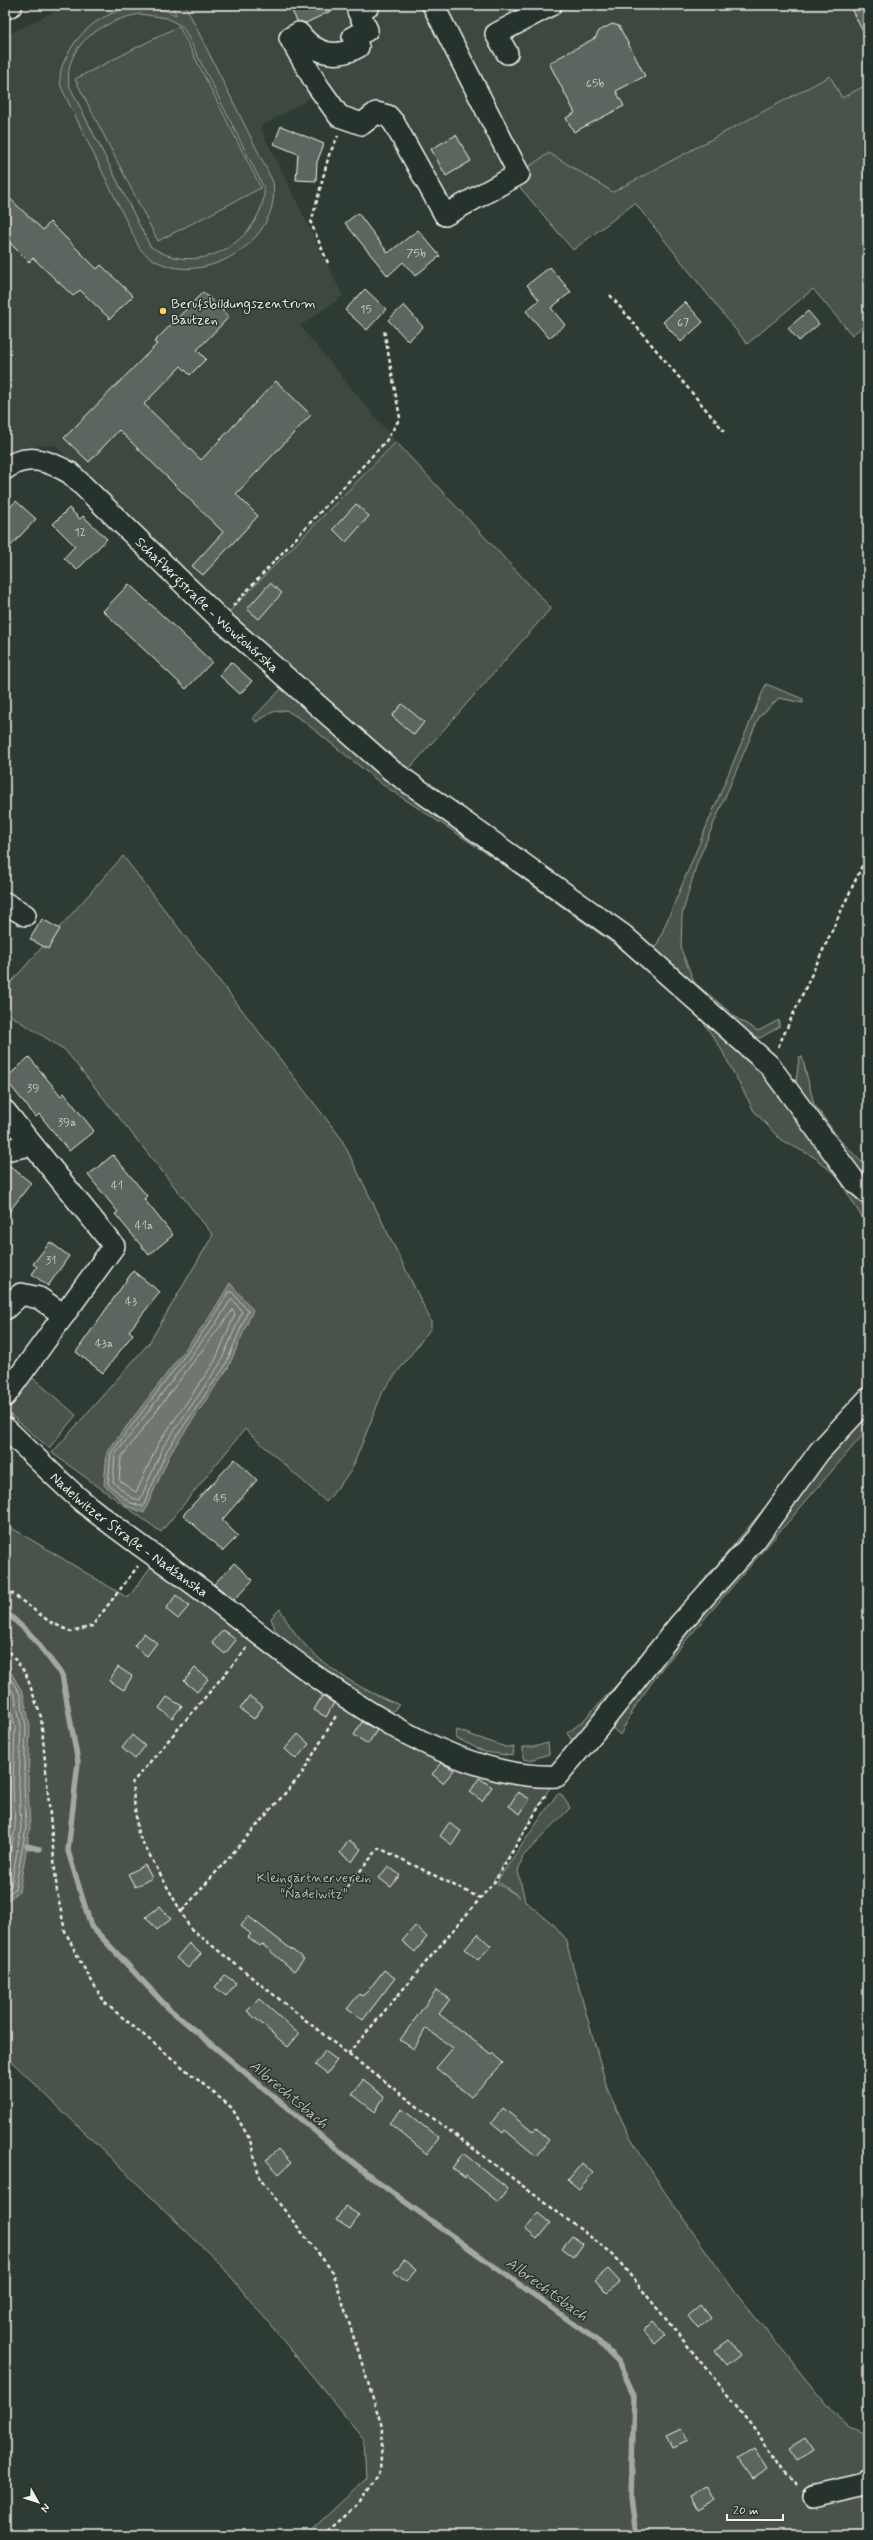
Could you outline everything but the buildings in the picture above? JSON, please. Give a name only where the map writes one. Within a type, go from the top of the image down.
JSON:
[{"type":"main road","points":[[5,8],[11,5]]},
{"type":"street","points":[[369,5],[358,11],[368,30],[353,37],[358,47],[347,53],[327,53],[314,48],[299,34],[290,38],[317,85],[339,116],[362,124],[376,113],[388,116],[394,123],[445,215],[519,174],[434,5]]},
{"type":"street","points":[[507,53],[496,34],[502,24],[551,5]]},
{"type":"street","name":"Schafbergstraße - Wowčohórska","points":[[5,468],[27,458],[52,463],[70,473],[221,620],[300,691],[402,777],[623,935],[769,1065],[862,1188],[868,1209]]},
{"type":"street","points":[[5,903],[25,915]]},
{"type":"street","points":[[5,1111],[114,1246],[5,1396]]},
{"type":"street","points":[[5,1150],[32,1145]]},
{"type":"street","points":[[5,1309],[21,1294],[39,1298],[64,1315]]},
{"type":"street","points":[[557,1776],[600,1726],[679,1625],[756,1539],[819,1452],[868,1399]]},
{"type":"street","name":"Nadelwitzer Straße - Nadźanska","points":[[5,1428],[83,1501],[346,1698],[426,1742],[490,1769],[532,1777],[557,1776]]},
{"type":"street","points":[[812,2496],[865,2484],[868,2480]]},
{"type":"path","points":[[328,263],[312,223],[329,155],[345,119]]},
{"type":"path","points":[[610,295],[724,431]]},
{"type":"path","points":[[221,620],[386,441],[400,418],[384,330]]},
{"type":"path","points":[[769,1065],[868,854]]},
{"type":"path","points":[[5,1588],[50,1622],[72,1632],[92,1626],[150,1551]]},
{"type":"path","points":[[259,1634],[132,1783],[138,1834],[182,1911],[190,1928],[348,2054],[613,2254],[752,2424],[786,2475],[812,2496]]},
{"type":"path","points":[[5,1646],[26,1674],[41,1717],[57,1892],[65,1931],[81,1964],[105,2003],[194,2079],[232,2108],[250,2140],[260,2179],[333,2272],[383,2430],[380,2470],[360,2503],[323,2535]]},
{"type":"path","points":[[182,1911],[301,1775],[346,1698]]},
{"type":"path","points":[[348,2054],[495,1881],[557,1776]]},
{"type":"path","points":[[342,1893],[379,1848],[480,1898]]},
{"type":"shaded area","name":"Berufsbildungszentrum Bautzen","points":[[68,5],[868,5],[868,84],[842,98],[830,76],[613,192],[549,153],[519,174],[445,215],[394,123],[362,124],[321,92],[260,127],[343,296],[300,326],[396,442],[221,620],[55,445],[23,447],[5,456],[5,36]]},
{"type":"green space","points":[[172,5],[185,5],[273,182],[272,206],[263,227],[248,245],[228,258],[205,266],[182,268],[160,263],[140,249],[61,87],[60,78],[64,61],[75,42],[91,25],[112,13],[123,9],[147,7],[176,15]],"holes":[[[140,14],[167,18],[183,27],[264,188],[264,197],[260,210],[254,222],[245,234],[221,252],[192,259],[178,258],[164,254],[150,246],[69,85],[69,70],[73,57],[80,46],[101,28],[127,17]]]},
{"type":"green space","points":[[179,26],[261,188],[158,241],[75,79]]},
{"type":"green space","points":[[830,76],[842,98],[868,84],[868,322],[852,335],[813,289],[747,344],[635,203],[573,250],[512,178],[549,153],[613,192]]},
{"type":"green space","points":[[396,442],[551,608],[402,777],[221,620]]},
{"type":"green space","points":[[766,684],[803,699],[803,703],[779,698],[759,717],[697,863],[682,915],[681,949],[694,982],[738,1019],[758,1031],[779,1020],[779,1027],[760,1038],[743,1032],[654,952]]},
{"type":"green space","points":[[285,685],[586,917],[735,1038],[859,1199],[868,1216],[868,1227],[837,1176],[814,1157],[781,1140],[754,1111],[720,1047],[692,1006],[643,965],[500,862],[383,785],[302,720],[286,710],[273,712],[256,722],[253,718]]},
{"type":"green space","points":[[123,856],[341,1138],[431,1321],[431,1328],[383,1391],[351,1471],[326,1502],[245,1429],[161,1532],[52,1453],[149,1343],[213,1235],[65,1050],[5,1012],[5,989]]},
{"type":"green space","points":[[799,1057],[802,1057],[814,1104],[840,1140],[868,1169],[868,1183],[803,1095],[796,1083]]},
{"type":"green space","points":[[27,1373],[76,1415],[49,1448],[5,1410],[5,1401]]},
{"type":"green space","points":[[868,1389],[868,1397],[592,1723],[572,1741],[567,1733],[582,1722],[621,1680],[841,1416]]},
{"type":"green space","points":[[868,1408],[868,1429],[663,1667],[636,1705],[620,1735],[609,1725]]},
{"type":"green space","name":"Kleingärtnerverein \"Nadelwitz\"","points":[[5,1524],[128,1598],[158,1557],[426,1743],[557,1776],[493,1881],[520,1897],[497,1881],[557,1794],[561,1794],[570,1808],[523,1856],[518,1871],[525,1901],[555,1926],[565,1938],[608,2091],[629,2135],[664,2191],[737,2295],[834,2414],[849,2427],[868,2435],[868,2535],[306,2535],[366,2479],[364,2439],[222,2266],[5,2055]]},
{"type":"green space","points":[[280,1609],[302,1642],[316,1656],[347,1679],[399,1705],[393,1711],[384,1713],[292,1652],[276,1632],[271,1618]]},
{"type":"green space","points":[[457,1730],[505,1747],[514,1747],[513,1756],[485,1752],[456,1738]]},
{"type":"green space","points":[[548,1743],[549,1754],[530,1760],[523,1759],[523,1747],[534,1747]]},
{"type":"water","points":[[230,1283],[253,1310],[228,1368],[171,1452],[144,1513],[127,1506],[104,1485],[107,1452],[209,1318]]},
{"type":"water","points":[[5,1662],[23,1693],[30,1726],[28,1785],[30,1828],[19,1892],[5,1902]]},
{"type":"waterway","name":"Albrechtsbach","points":[[5,1611],[32,1636],[62,1675],[78,1762],[68,1851],[91,1926],[168,2008],[328,2142],[379,2183],[599,2342],[618,2361],[634,2395],[631,2498],[635,2527],[639,2535]]},
{"type":"waterway","points":[[27,1846],[39,1849]]},
{"type":"place","name":"Berufsbildungszentrum Bautzen","points":[[163,311]]}]
